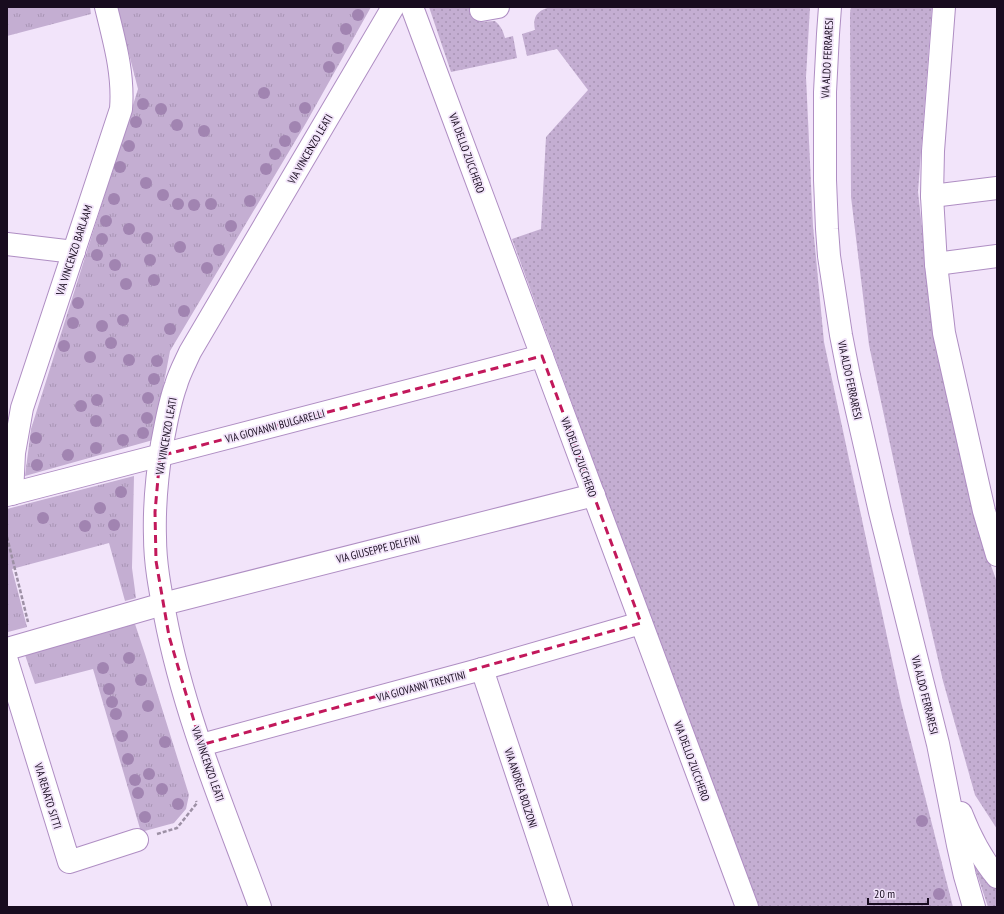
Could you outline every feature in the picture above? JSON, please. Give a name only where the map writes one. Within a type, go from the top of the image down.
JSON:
[{"type":"street","name":"VIA VINCENZO BARLAAM","points":[[10,495],[14,453],[22,408],[121,109],[122,96],[119,62],[106,7]]},
{"type":"street","name":"VIA VINCENZO LEATI","points":[[260,907],[200,745],[169,636],[156,561],[155,538],[160,456],[171,402],[181,371],[190,352],[393,7]]},
{"type":"street","name":"VIA DELLO ZUCCHERO","points":[[412,7],[747,907]]},
{"type":"street","name":"VIA ALDO FERRARESI","points":[[830,7],[826,64],[824,152],[829,256],[841,335],[880,512],[938,744],[958,845],[974,907]]},
{"type":"street","points":[[944,7],[933,151],[932,196],[936,264],[944,333],[991,510],[997,555]]},
{"type":"street","points":[[932,196],[997,188]]},
{"type":"street","points":[[7,244],[74,252]]},
{"type":"street","points":[[936,264],[997,256]]},
{"type":"street","name":"VIA GIOVANNI BULGARELLI","points":[[10,495],[542,356]]},
{"type":"street","name":"VIA GIUSEPPE DELFINI","points":[[163,604],[594,495]]},
{"type":"street","points":[[7,649],[163,604]]},
{"type":"street","name":"VIA GIOVANNI TRENTINI","points":[[200,745],[482,669],[641,623]]},
{"type":"street","name":"VIA RENATO SITTI","points":[[7,661],[69,862],[137,840]]},
{"type":"street","name":"VIA ANDREA BOLZONI","points":[[482,669],[561,907]]},
{"type":"street","name":"VIA ALDO FERRARESI","points":[[938,744],[950,783],[964,820],[983,858],[997,877]]},
{"type":"path","points":[[7,537],[33,641]]},
{"type":"path","points":[[137,840],[177,828],[196,803],[196,796]]},
{"type":"highlighted area","points":[[542,356],[641,623],[201,745],[169,636],[156,561],[155,512],[160,456]]},
{"type":"green space","points":[[7,7],[90,7],[91,14],[7,36]]},
{"type":"green space","points":[[117,7],[371,7],[306,123],[170,351],[153,440],[25,476],[31,429],[138,89]]},
{"type":"green space","points":[[429,7],[476,7],[479,22],[495,21],[502,29],[505,38],[513,36],[517,58],[451,72]]},
{"type":"green space","points":[[551,7],[810,7],[806,77],[813,226],[824,342],[901,702],[953,907],[756,907],[512,239],[541,229],[546,137],[588,90],[557,49],[527,56],[522,34],[535,30],[534,21],[537,14]]},
{"type":"green space","points":[[851,7],[932,7],[918,192],[934,335],[978,530],[997,582],[997,829],[975,795],[943,681],[909,533],[869,345],[851,197]]},
{"type":"green space","points":[[134,476],[132,568],[136,598],[125,601],[109,543],[12,569],[27,627],[8,632],[7,509]]},
{"type":"green space","points":[[135,624],[189,795],[186,809],[174,823],[141,832],[93,669],[35,684],[25,655]]},
{"type":"green space","points":[[971,856],[997,888],[997,907],[988,907]]}]
